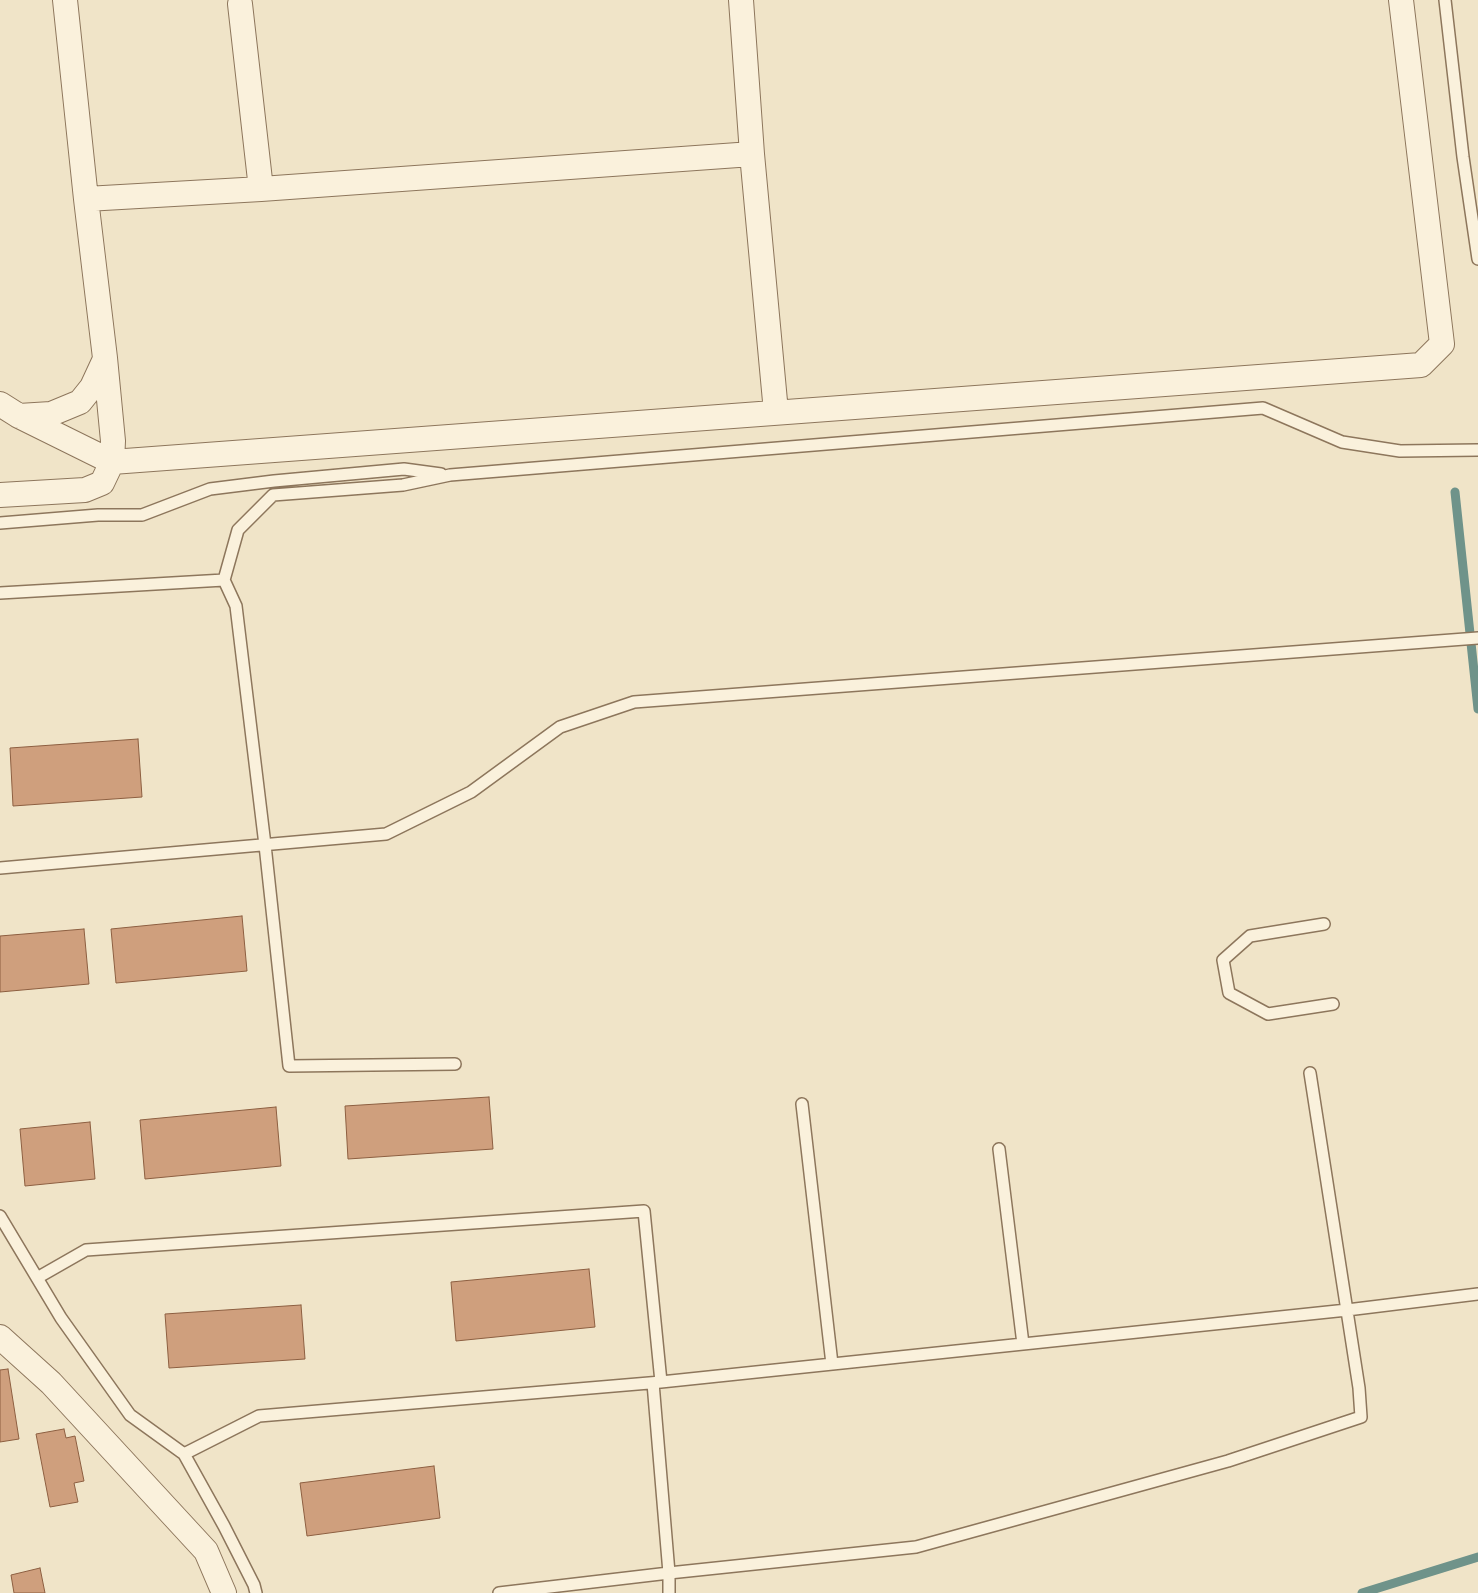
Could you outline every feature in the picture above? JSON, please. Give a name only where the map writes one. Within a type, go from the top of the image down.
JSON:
[{"type":"street","points":[[0,495],[85,490],[102,483],[112,462],[113,441],[105,358],[65,0]]},
{"type":"street","points":[[741,0],[752,154],[776,412]]},
{"type":"street","points":[[9,410],[112,462],[1421,365],[1442,344],[1401,0]]},
{"type":"street","points":[[240,4],[261,189]]},
{"type":"street","points":[[86,199],[261,189],[752,154]]},
{"type":"street","points":[[9,410],[52,414],[80,402],[92,387],[105,358]]},
{"type":"street","points":[[0,1337],[51,1383],[206,1551],[224,1593]]},
{"type":"lane","points":[[1445,0],[1478,259]]},
{"type":"lane","points":[[455,1064],[290,1066],[236,606],[224,580],[238,530],[273,495],[403,485],[450,475],[1262,408],[1342,442],[1400,451],[1478,450]]},
{"type":"lane","points":[[0,523],[98,515],[142,515],[210,489],[274,481],[404,470],[450,475]]},
{"type":"lane","points":[[0,593],[224,580]]},
{"type":"lane","points":[[0,868],[386,834],[471,792],[560,727],[634,702],[1478,638]]},
{"type":"lane","points":[[1324,924],[1250,936],[1223,960],[1229,994],[1268,1014],[1333,1004]]},
{"type":"lane","points":[[499,1593],[916,1547],[1228,1461],[1361,1417],[1359,1388],[1310,1073]]},
{"type":"lane","points":[[802,1104],[832,1364]]},
{"type":"lane","points":[[999,1149],[1023,1344]]},
{"type":"lane","points":[[37,1278],[86,1250],[644,1211],[657,1383],[669,1593]]},
{"type":"lane","points":[[0,1216],[61,1318],[130,1415],[184,1454],[224,1526],[254,1585],[256,1593]]},
{"type":"lane","points":[[184,1454],[259,1416],[657,1383],[1347,1310],[1478,1294]]},
{"type":"building","points":[[138,739],[142,797],[13,806],[10,748]]},
{"type":"building","points":[[242,916],[247,971],[116,983],[111,929]]},
{"type":"building","points":[[84,929],[89,984],[0,992],[0,936]]},
{"type":"building","points":[[489,1097],[493,1149],[348,1159],[345,1106]]},
{"type":"building","points":[[276,1107],[281,1166],[145,1179],[140,1120]]},
{"type":"building","points":[[90,1122],[95,1179],[25,1186],[20,1129]]},
{"type":"building","points":[[589,1269],[595,1327],[456,1341],[451,1282]]},
{"type":"building","points":[[301,1305],[305,1359],[169,1368],[165,1314]]},
{"type":"building","points":[[8,1369],[19,1439],[0,1442],[0,1370]]},
{"type":"building","points":[[64,1429],[66,1438],[75,1436],[84,1481],[74,1483],[78,1502],[50,1507],[36,1434]]},
{"type":"building","points":[[434,1466],[440,1518],[307,1536],[300,1483]]},
{"type":"building","points":[[40,1568],[45,1593],[14,1593],[11,1575]]},
{"type":"waterway","points":[[1455,492],[1478,709]]},
{"type":"waterway","points":[[1362,1593],[1478,1557]]}]
